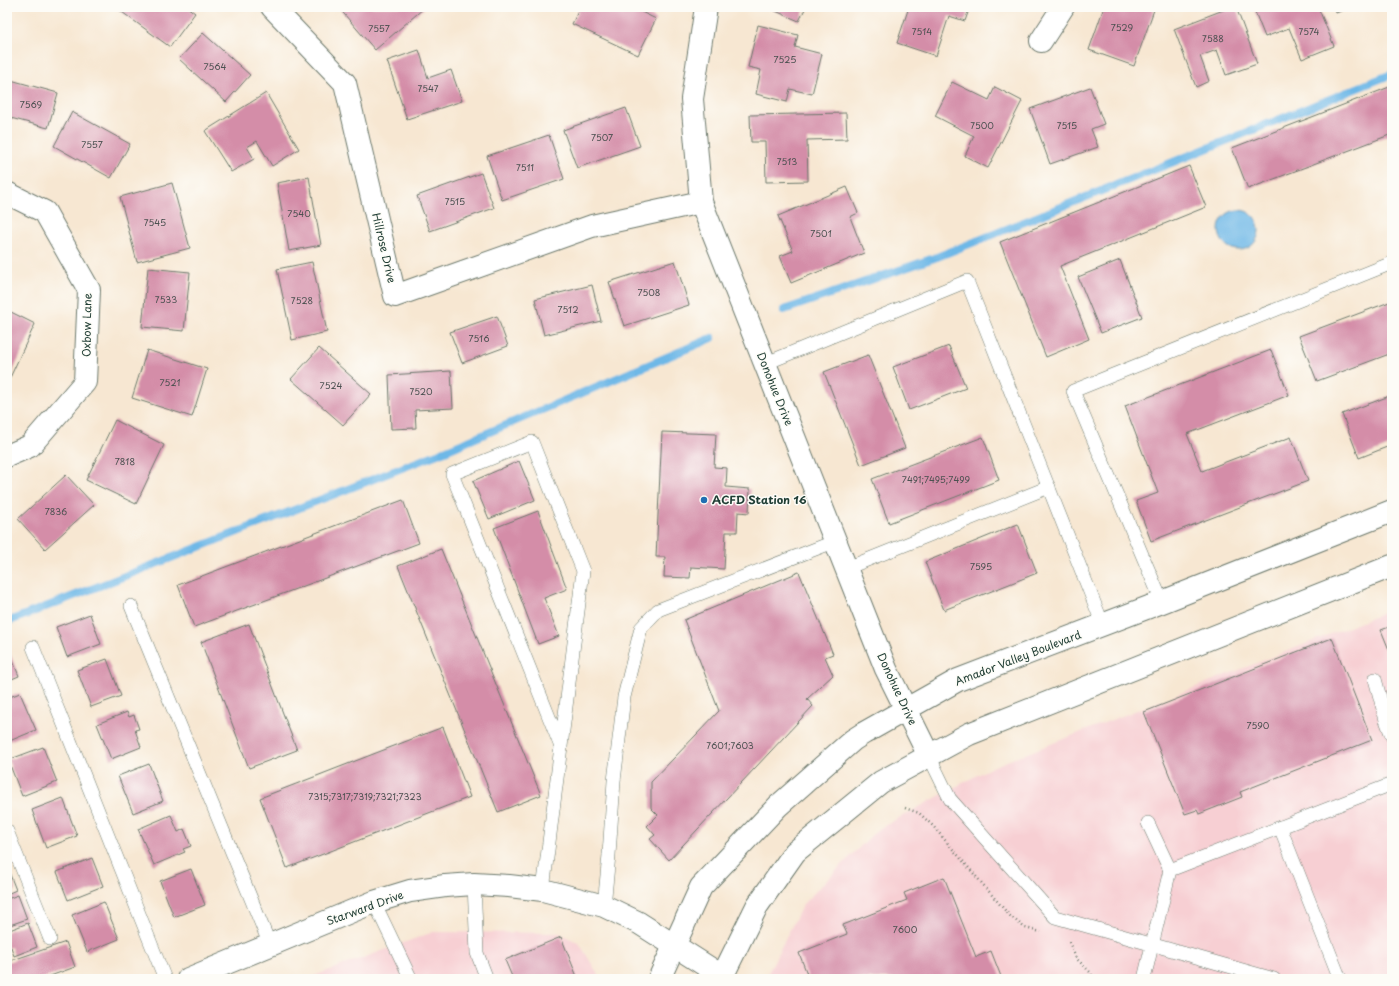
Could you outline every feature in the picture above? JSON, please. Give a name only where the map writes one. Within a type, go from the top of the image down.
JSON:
[{"type":"street","name":"Hillrose Drive","points":[[272,7],[345,83],[395,296],[592,226],[701,202]]},
{"type":"street","name":"Donohue Drive","points":[[706,7],[692,99],[701,202],[886,669],[929,756]]},
{"type":"street","points":[[1041,41],[1063,7]]},
{"type":"street","name":"Oxbow Lane","points":[[7,193],[45,212],[88,290],[86,382],[30,446],[7,456]]},
{"type":"street","name":"Amador Valley Boulevard","points":[[659,979],[701,888],[778,806],[853,740],[958,680],[1162,602],[1392,511]]},
{"type":"street","points":[[723,978],[757,906],[795,852],[881,782],[969,734],[1392,566]]},
{"type":"street","name":"Starward Drive","points":[[188,979],[374,902],[410,891],[474,884],[543,890],[604,906],[633,920],[723,978]]},
{"type":"lane","points":[[1162,602],[1073,391],[1392,264]]},
{"type":"lane","points":[[764,364],[967,281],[1103,624]]},
{"type":"lane","points":[[543,890],[561,747],[583,571],[532,442],[452,474],[561,747]]},
{"type":"lane","points":[[847,568],[1049,487]]},
{"type":"lane","points":[[604,906],[614,781],[624,697],[641,628],[658,610],[836,541]]},
{"type":"lane","points":[[131,606],[270,945]]},
{"type":"lane","points":[[32,647],[164,979]]},
{"type":"lane","points":[[1375,679],[1392,736]]},
{"type":"lane","points":[[929,756],[950,799],[1055,917],[1274,979]]},
{"type":"lane","points":[[1170,870],[1392,784]]},
{"type":"lane","points":[[1144,979],[1170,870],[1148,823]]},
{"type":"lane","points":[[1280,827],[1340,979]]},
{"type":"lane","points":[[7,831],[50,939]]},
{"type":"lane","points":[[474,884],[476,953],[487,979]]},
{"type":"lane","points":[[374,902],[406,978]]},
{"type":"path","points":[[905,808],[919,813],[933,826],[1009,915],[1025,928],[1046,933]]},
{"type":"path","points":[[1067,938],[1076,958],[1091,973],[1093,979]]},
{"type":"shaded area","points":[[1392,610],[1392,979],[765,979],[803,904],[877,830],[992,767]]},
{"type":"shaded area","points":[[433,932],[559,933],[579,943],[601,979],[306,979]]},
{"type":"water","points":[[1243,210],[1250,213],[1256,219],[1259,230],[1258,238],[1250,247],[1243,250],[1235,250],[1228,247],[1220,238],[1219,226],[1222,219],[1231,211]]},
{"type":"building","points":[[115,7],[187,7],[195,13],[170,47]]},
{"type":"building","points":[[338,7],[423,7],[424,8],[375,50]]},
{"type":"building","points":[[580,7],[631,7],[656,19],[638,55],[572,24]]},
{"type":"building","points":[[766,7],[806,7],[799,21]]},
{"type":"building","points":[[909,7],[970,7],[965,21],[949,16],[936,56],[897,43]]},
{"type":"building","points":[[1104,7],[1155,7],[1134,66],[1089,50]]},
{"type":"building","points":[[1231,7],[1236,7],[1257,64],[1226,75],[1217,50],[1200,56],[1209,81],[1196,87],[1174,29]]},
{"type":"building","points":[[1253,7],[1318,7],[1334,46],[1302,59],[1289,28],[1265,37]]},
{"type":"building","points":[[1334,7],[1351,7],[1336,13]]},
{"type":"building","points":[[758,25],[798,35],[795,47],[822,54],[812,94],[790,89],[787,102],[756,94],[761,70],[748,67]]},
{"type":"building","points":[[203,33],[250,75],[226,102],[179,59]]},
{"type":"building","points":[[419,50],[428,78],[451,70],[462,101],[407,119],[387,61]]},
{"type":"building","points":[[7,79],[58,93],[48,128],[7,117]]},
{"type":"building","points":[[952,82],[989,100],[995,87],[1022,101],[988,168],[965,156],[974,136],[935,116]]},
{"type":"building","points":[[1392,86],[1392,134],[1248,189],[1232,148]]},
{"type":"building","points":[[1090,87],[1104,124],[1091,129],[1098,147],[1050,164],[1030,109]]},
{"type":"building","points":[[266,93],[299,149],[272,166],[257,141],[247,147],[254,159],[231,172],[205,131]]},
{"type":"building","points":[[626,108],[640,146],[577,168],[563,130]]},
{"type":"building","points":[[72,112],[130,144],[111,178],[54,146]]},
{"type":"building","points":[[846,113],[847,139],[807,140],[808,181],[766,182],[765,142],[751,142],[750,115]]},
{"type":"building","points":[[549,135],[564,179],[502,200],[487,156]]},
{"type":"building","points":[[1189,166],[1206,207],[1060,266],[1089,339],[1046,357],[1000,242]]},
{"type":"building","points":[[481,173],[494,208],[430,231],[417,196]]},
{"type":"building","points":[[309,177],[321,245],[289,251],[277,183]]},
{"type":"building","points":[[172,183],[190,248],[137,262],[120,197]]},
{"type":"building","points":[[847,187],[858,213],[850,217],[864,253],[791,283],[780,256],[793,251],[778,216]]},
{"type":"building","points":[[1120,260],[1142,317],[1101,333],[1078,277]]},
{"type":"building","points":[[675,261],[689,305],[624,326],[609,282]]},
{"type":"building","points":[[312,262],[327,332],[292,340],[277,269]]},
{"type":"building","points":[[148,268],[190,272],[184,331],[142,327]]},
{"type":"building","points":[[592,285],[601,321],[544,335],[535,299]]},
{"type":"building","points":[[1392,301],[1392,353],[1317,381],[1299,336]]},
{"type":"building","points":[[7,310],[35,324],[7,384]]},
{"type":"building","points":[[497,316],[508,346],[462,363],[450,332]]},
{"type":"building","points":[[949,346],[966,388],[909,410],[893,367]]},
{"type":"building","points":[[319,348],[371,394],[343,425],[291,379]]},
{"type":"building","points":[[147,350],[207,369],[192,417],[132,398]]},
{"type":"building","points":[[1271,350],[1289,395],[1187,434],[1202,471],[1291,437],[1308,481],[1151,541],[1136,501],[1158,493],[1125,406]]},
{"type":"building","points":[[868,355],[905,448],[861,465],[824,372]]},
{"type":"building","points":[[451,371],[453,408],[415,410],[416,428],[391,429],[389,375]]},
{"type":"building","points":[[1392,395],[1392,445],[1359,458],[1342,414]]},
{"type":"building","points":[[115,420],[164,445],[136,504],[86,480]]},
{"type":"building","name":"ACFD Station 16","points":[[662,432],[716,434],[714,467],[727,468],[726,487],[750,489],[749,513],[738,512],[737,532],[726,532],[724,569],[691,567],[690,578],[664,577],[665,557],[656,557]]},
{"type":"building","points":[[983,437],[999,480],[889,523],[872,479]]},
{"type":"building","points":[[519,461],[535,500],[489,519],[473,481]]},
{"type":"building","points":[[66,475],[94,505],[45,549],[18,519]]},
{"type":"building","points":[[403,500],[419,543],[194,627],[178,585]]},
{"type":"building","points":[[538,511],[567,589],[544,598],[559,636],[538,644],[494,528]]},
{"type":"building","points":[[1018,524],[1037,573],[944,610],[925,562]]},
{"type":"building","points":[[441,549],[541,795],[498,812],[398,566]]},
{"type":"building","points":[[799,572],[833,654],[825,657],[833,675],[807,699],[813,706],[669,860],[650,839],[655,835],[647,826],[658,815],[651,808],[651,782],[719,711],[684,620]]},
{"type":"building","points":[[90,614],[101,644],[67,657],[56,627]]},
{"type":"building","points":[[249,624],[297,750],[249,768],[201,642]]},
{"type":"building","points":[[1392,626],[1392,657],[1381,630]]},
{"type":"building","points":[[1332,638],[1372,740],[1240,792],[1242,797],[1199,814],[1197,810],[1185,814],[1144,712]]},
{"type":"building","points":[[7,646],[19,676],[7,681]]},
{"type":"building","points":[[107,659],[121,696],[91,707],[77,670]]},
{"type":"building","points":[[20,693],[36,730],[7,742],[7,698]]},
{"type":"building","points":[[127,712],[129,717],[134,715],[139,729],[135,730],[141,747],[111,759],[97,724]]},
{"type":"building","points":[[443,727],[470,797],[287,868],[260,798]]},
{"type":"building","points":[[43,747],[57,782],[22,796],[8,760]]},
{"type":"building","points":[[149,764],[163,801],[133,813],[118,776]]},
{"type":"building","points":[[63,798],[77,836],[46,848],[32,810]]},
{"type":"building","points":[[171,815],[178,832],[184,829],[191,846],[183,849],[185,852],[154,865],[138,829]]},
{"type":"building","points":[[92,858],[103,886],[68,900],[57,872]]},
{"type":"building","points":[[7,867],[16,890],[7,894]]},
{"type":"building","points":[[191,869],[205,905],[174,917],[160,881]]},
{"type":"building","points":[[944,877],[976,957],[991,951],[1002,979],[809,979],[799,953],[847,934],[843,925],[907,900],[904,893]]},
{"type":"building","points":[[18,895],[27,919],[7,926],[7,899]]},
{"type":"building","points":[[104,902],[119,939],[87,952],[72,915]]},
{"type":"building","points":[[28,923],[37,947],[14,956],[11,947],[7,948],[7,931]]},
{"type":"building","points":[[561,937],[578,979],[513,979],[505,960]]},
{"type":"building","points":[[66,942],[75,967],[42,979],[7,979],[7,962]]},
{"type":"waterway","points":[[784,310],[937,257],[1392,74]]},
{"type":"waterway","points":[[7,622],[440,453],[712,338]]},
{"type":"place","name":"ACFD Station 16","points":[[704,500]]}]
